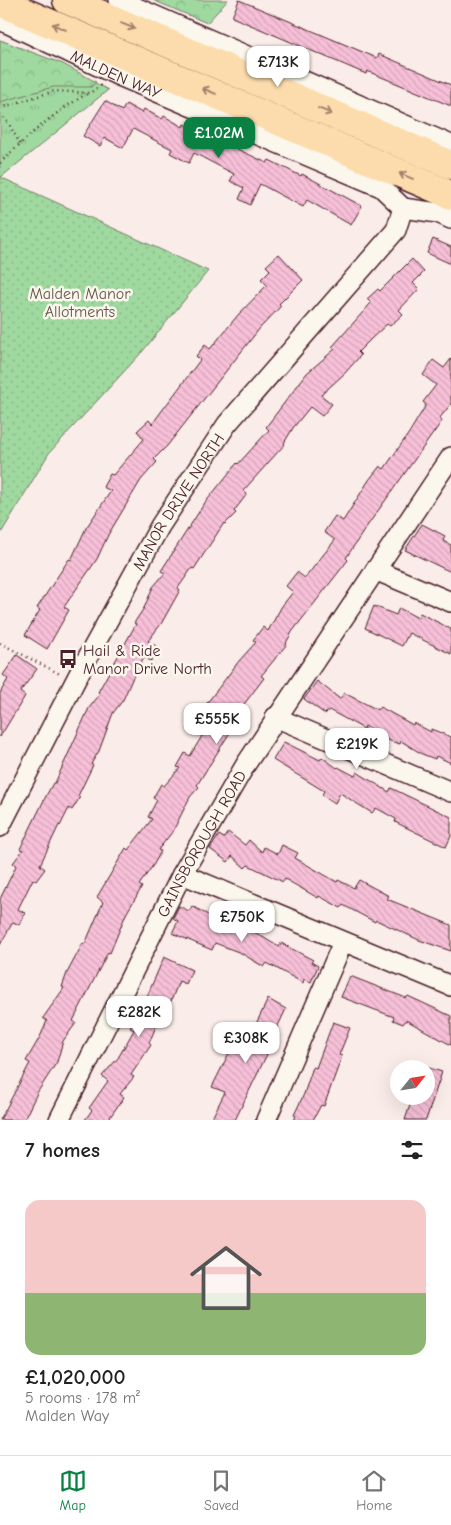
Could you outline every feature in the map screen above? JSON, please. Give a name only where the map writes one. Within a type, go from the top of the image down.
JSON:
[{"type":"highway","points":[[67,0],[451,165]]},
{"type":"highway","name":"MALDEN WAY","points":[[3,9],[451,195]]},
{"type":"street","points":[[119,0],[451,145]]},
{"type":"street","name":"MALDEN WAY","points":[[3,9],[116,75],[382,187],[403,208]]},
{"type":"street","points":[[403,208],[438,213],[451,219]]},
{"type":"street","name":"MANOR DRIVE NORTH","points":[[0,827],[74,682],[160,526],[227,424],[396,230],[403,208]]},
{"type":"street","name":"GAINSBOROUGH ROAD","points":[[59,1120],[182,874],[276,717],[451,457]]},
{"type":"street","points":[[375,570],[451,602]]},
{"type":"street","points":[[276,717],[451,792]]},
{"type":"street","points":[[182,874],[451,986]]},
{"type":"street","points":[[266,1120],[343,942]]},
{"type":"path","points":[[0,163],[67,105],[116,75]]},
{"type":"path","points":[[0,108],[54,91],[90,92]]},
{"type":"path","points":[[0,114],[9,124],[20,144]]},
{"type":"path","points":[[0,643],[74,682]]},
{"type":"green space","points":[[153,0],[228,0],[207,23]]},
{"type":"green space","points":[[0,40],[63,65],[108,90],[0,178]]},
{"type":"green space","points":[[0,40],[63,64],[96,82],[91,87],[53,87],[0,102]]},
{"type":"green space","name":"Malden Manor Allotments","points":[[0,177],[208,271],[142,352],[49,453],[0,535]]},
{"type":"building","points":[[239,0],[377,58],[379,54],[451,85],[451,106],[367,71],[366,74],[232,17]]},
{"type":"building","points":[[105,101],[122,111],[126,104],[142,113],[144,109],[162,119],[164,116],[183,127],[184,124],[267,163],[269,160],[301,176],[302,174],[362,206],[351,225],[307,200],[303,207],[260,184],[250,205],[239,199],[244,188],[230,181],[234,174],[194,153],[189,163],[170,153],[172,149],[133,129],[123,148],[105,138],[100,146],[83,136]]},
{"type":"building","points":[[433,239],[451,247],[451,264],[427,253]]},
{"type":"building","points":[[279,254],[303,280],[279,304],[281,306],[260,328],[167,446],[154,459],[157,462],[141,480],[108,535],[97,559],[64,607],[69,610],[47,649],[25,635],[40,610],[37,608],[69,559],[71,560],[86,528],[111,491],[103,487],[110,474],[113,475],[144,439],[137,431],[149,420],[152,424],[200,360],[196,356],[205,345],[210,349],[238,315],[267,285],[261,279],[270,270],[266,266]]},
{"type":"building","points":[[412,259],[424,272],[413,283],[419,289],[399,310],[403,314],[390,326],[387,324],[371,339],[358,352],[361,355],[345,373],[321,395],[332,404],[322,416],[310,407],[293,428],[285,444],[243,491],[247,494],[234,511],[236,513],[224,523],[194,569],[192,568],[178,588],[180,590],[161,624],[148,641],[159,648],[151,661],[144,657],[123,700],[113,713],[99,751],[91,764],[93,765],[78,796],[80,797],[72,810],[69,808],[59,825],[40,865],[45,869],[36,881],[33,879],[18,909],[25,913],[19,925],[13,922],[0,945],[0,899],[16,866],[13,863],[23,850],[20,849],[46,796],[53,783],[55,783],[89,708],[100,694],[98,692],[136,624],[134,623],[144,608],[153,587],[165,573],[161,571],[204,504],[237,463],[269,430],[266,427],[307,373],[335,349],[332,347],[371,303],[367,299],[378,289],[380,291]]},
{"type":"building","points":[[451,359],[451,404],[439,419],[442,421],[365,529],[346,558],[348,560],[292,632],[287,644],[261,676],[264,678],[235,716],[239,718],[197,785],[199,787],[190,797],[173,831],[158,850],[161,851],[154,864],[139,885],[142,887],[126,914],[110,953],[108,952],[73,1021],[76,1023],[63,1041],[57,1062],[37,1093],[24,1120],[0,1120],[30,1063],[26,1061],[47,1021],[43,1018],[64,988],[62,987],[67,973],[83,943],[85,944],[103,902],[97,897],[126,848],[128,850],[152,819],[148,817],[157,800],[153,798],[161,784],[164,786],[180,768],[177,767],[185,753],[190,756],[202,736],[200,735],[211,717],[201,711],[256,642],[253,640],[263,627],[268,631],[282,606],[293,592],[286,586],[297,572],[305,578],[335,540],[324,532],[335,516],[343,521],[369,480],[380,466],[384,469],[409,433],[426,405],[423,402],[436,385],[423,375],[433,360],[444,368]]},
{"type":"building","points":[[422,524],[445,536],[443,541],[451,545],[451,572],[405,550]]},
{"type":"building","points":[[374,606],[396,615],[399,608],[418,618],[420,613],[451,629],[451,654],[409,633],[402,646],[365,628]]},
{"type":"building","points":[[17,655],[37,669],[20,692],[25,696],[0,737],[0,693],[8,679],[3,675]]},
{"type":"building","points":[[317,681],[340,699],[344,693],[378,710],[380,707],[413,725],[414,723],[431,732],[431,729],[451,737],[451,763],[436,756],[435,759],[422,754],[401,741],[400,744],[390,741],[365,726],[364,729],[329,710],[325,714],[304,699]]},
{"type":"building","points":[[284,742],[320,760],[322,757],[337,768],[355,776],[357,772],[389,792],[391,788],[451,817],[451,836],[446,847],[395,822],[396,819],[376,808],[372,813],[340,793],[335,803],[322,795],[324,791],[273,760]]},
{"type":"building","points":[[228,832],[245,845],[249,840],[262,852],[264,847],[278,854],[282,845],[298,853],[295,858],[337,882],[338,880],[354,888],[359,880],[389,896],[387,899],[451,925],[451,951],[419,940],[376,920],[375,922],[343,905],[341,908],[319,896],[318,898],[285,879],[283,882],[248,865],[245,868],[232,856],[228,862],[210,849],[219,835],[224,838]]},
{"type":"building","points":[[179,906],[189,911],[192,906],[208,915],[256,933],[279,947],[281,943],[313,960],[311,962],[318,966],[311,982],[304,979],[303,983],[267,963],[264,967],[241,953],[215,943],[212,950],[172,933],[178,921],[173,918]]},
{"type":"building","points":[[164,957],[192,970],[186,984],[179,981],[165,1016],[161,1015],[149,1043],[151,1045],[131,1075],[134,1077],[120,1094],[124,1097],[108,1120],[85,1120],[92,1110],[89,1108],[108,1081],[102,1076],[118,1058],[134,1030],[130,1028],[136,1014],[139,1015]]},
{"type":"building","points":[[350,976],[406,998],[408,996],[451,1016],[451,1045],[406,1020],[403,1024],[393,1020],[394,1017],[341,997]]},
{"type":"building","points":[[268,999],[286,1009],[269,1045],[271,1046],[235,1120],[211,1120],[225,1092],[212,1087],[232,1047],[242,1053]]},
{"type":"building","points":[[333,1022],[350,1028],[339,1055],[342,1056],[324,1106],[321,1105],[313,1120],[294,1120],[296,1116],[294,1115],[304,1094],[313,1067],[316,1068]]},
{"type":"building","points":[[435,1070],[442,1072],[435,1093]]},
{"type":"building","points":[[410,1105],[431,1105],[426,1120],[405,1120]]},
{"type":"place","name":"Hail & Ride Manor Drive North","points":[[68,659]]}]
